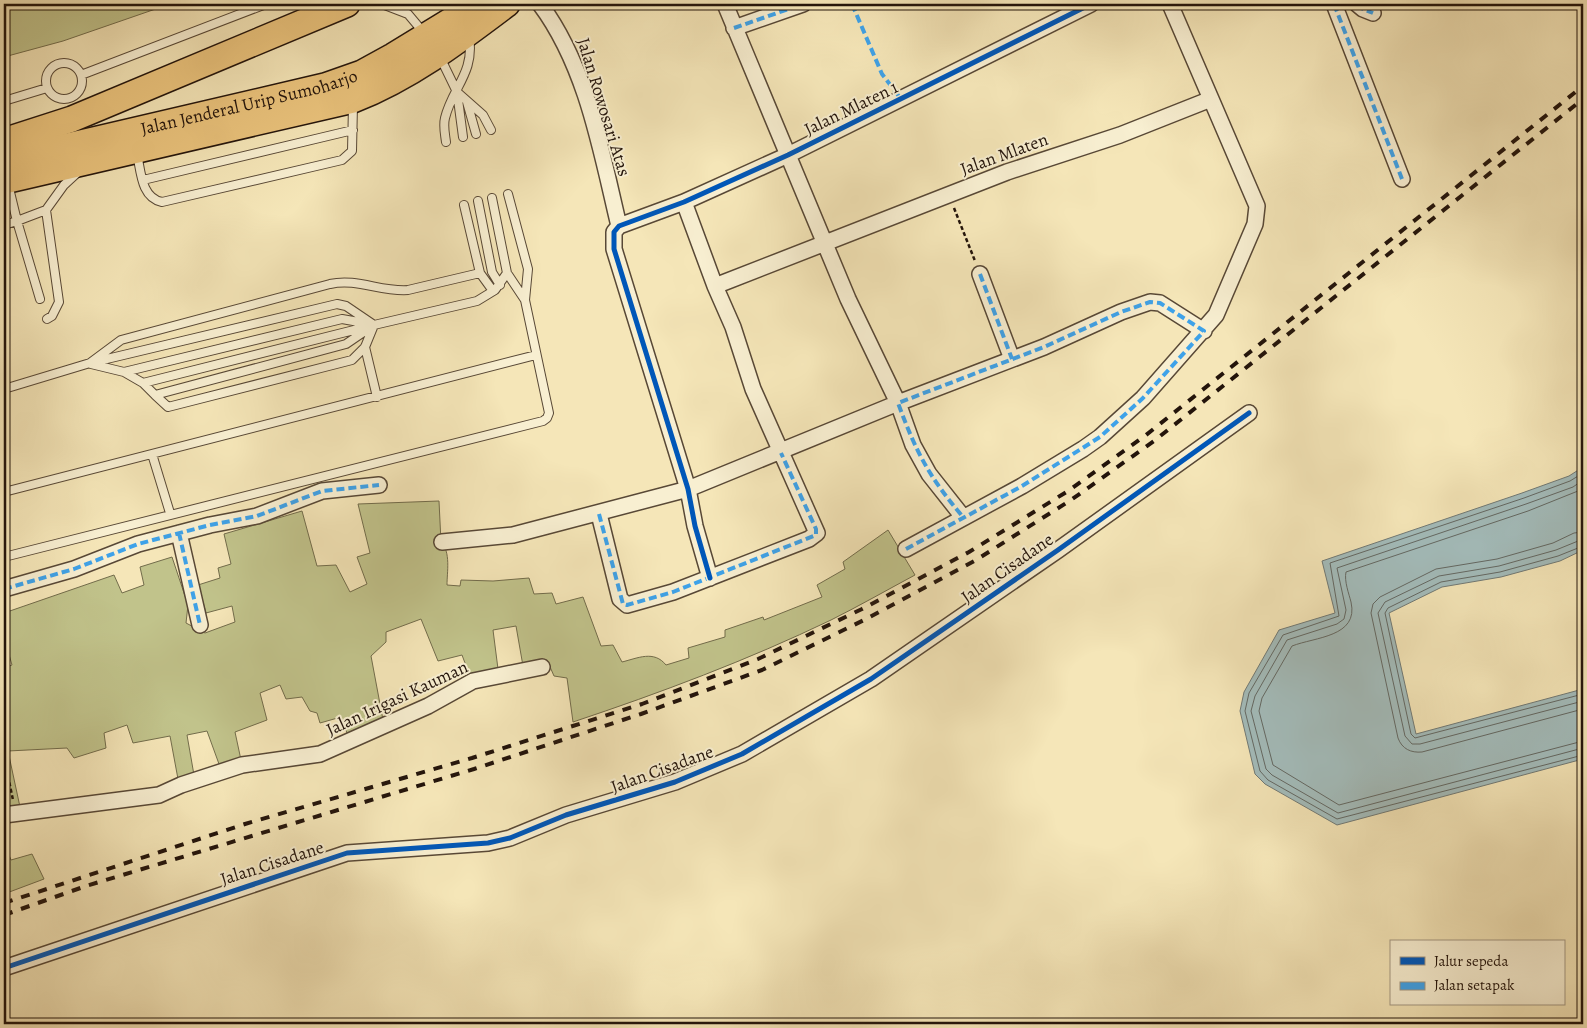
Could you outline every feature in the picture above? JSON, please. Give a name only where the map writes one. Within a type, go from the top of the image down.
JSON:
[{"type":"highway","name":"Jalan Jenderal Urip Sumoharjo","points":[[4,141],[72,119],[347,4]]},
{"type":"highway","points":[[5,174],[89,161],[136,148],[353,100],[396,81],[433,46],[457,18],[478,4]]},
{"type":"highway","points":[[457,18],[507,4]]},
{"type":"highway","name":"Jalan Jenderal Urip Sumoharjo","points":[[5,174],[325,86],[433,46]]},
{"type":"street","name":"Jalan Rowosari Atas","points":[[540,4],[554,22],[573,60],[599,145],[619,226]]},
{"type":"street","points":[[725,4],[848,299],[898,403],[913,445],[929,474],[963,517]]},
{"type":"street","points":[[734,28],[803,4]]},
{"type":"street","name":"Jalan Mlaten 1","points":[[619,226],[684,202],[788,154],[1091,4]]},
{"type":"street","points":[[906,549],[1022,486],[1100,437],[1143,398],[1204,331],[1216,315],[1246,248],[1255,224],[1257,206],[1170,4]]},
{"type":"street","points":[[1334,4],[1402,179]]},
{"type":"street","points":[[1357,4],[1363,10],[1373,12]]},
{"type":"street","name":"Jalan Mlaten","points":[[715,286],[1023,166],[1120,134],[1211,99]]},
{"type":"street","points":[[599,514],[623,604],[627,605],[649,600],[710,578],[809,539],[817,533],[753,389],[733,327],[715,286],[684,202]]},
{"type":"street","points":[[619,226],[612,238],[614,249],[688,490],[695,526],[710,578]]},
{"type":"street","points":[[980,274],[1012,359]]},
{"type":"street","points":[[442,542],[513,535],[688,490],[898,403],[1076,334],[1121,312],[1150,302],[1160,304],[1204,331]]},
{"type":"street","name":"Jalan Cisadane","points":[[4,968],[347,853],[488,843],[510,838],[566,815],[675,782],[742,754],[871,679],[1066,544],[1249,413]]},
{"type":"street","points":[[4,589],[67,572],[122,549],[179,533],[257,516],[322,491],[379,485]]},
{"type":"street","points":[[179,533],[200,625]]},
{"type":"street","name":"Jalan Irigasi Kauman","points":[[10,814],[159,795],[181,785],[242,765],[320,754],[403,718],[473,681],[542,667]]},
{"type":"lane","points":[[81,75],[266,4]]},
{"type":"lane","points":[[382,4],[408,14],[433,46],[458,92],[466,102],[483,115],[491,130]]},
{"type":"lane","points":[[446,142],[444,121],[466,71],[471,49],[457,18]]},
{"type":"lane","points":[[57,64],[74,66],[81,75],[81,87],[73,97],[61,99],[50,94],[47,88],[45,82],[48,72],[57,64]]},
{"type":"lane","points":[[4,101],[47,88]]},
{"type":"lane","points":[[458,92],[463,137]]},
{"type":"lane","points":[[136,148],[148,194],[154,200],[162,202],[342,160],[352,151],[353,100]]},
{"type":"lane","points":[[466,102],[476,134]]},
{"type":"lane","points":[[143,180],[353,130]]},
{"type":"lane","points":[[4,225],[46,210],[64,185],[89,161]]},
{"type":"lane","points":[[5,174],[40,299]]},
{"type":"lane","points":[[4,557],[170,513],[542,421],[547,418],[549,413],[525,300],[528,269],[508,194]]},
{"type":"lane","points":[[492,198],[507,273],[525,300]]},
{"type":"lane","points":[[478,202],[492,272],[500,285]]},
{"type":"lane","points":[[464,205],[480,273],[493,291]]},
{"type":"lane","points":[[46,210],[59,302],[52,316],[47,320]]},
{"type":"lane","points":[[90,363],[121,340],[341,282],[352,281],[398,291],[480,273]]},
{"type":"lane","points":[[143,382],[477,301],[500,285],[507,273]]},
{"type":"lane","points":[[4,389],[90,363],[338,304],[346,306],[374,325]]},
{"type":"lane","points":[[124,372],[342,319],[374,325]]},
{"type":"lane","points":[[90,363],[124,372],[143,382],[168,407],[352,360],[365,347],[374,325]]},
{"type":"lane","points":[[155,395],[346,344],[374,325]]},
{"type":"lane","points":[[365,347],[378,397]]},
{"type":"lane","points":[[4,492],[536,355]]},
{"type":"lane","points":[[152,454],[170,513]]},
{"type":"path","points":[[949,194],[980,274]]},
{"type":"path","points":[[4,757],[10,814]]},
{"type":"green space","points":[[4,4],[170,4],[63,41],[4,57]]},
{"type":"green space","points":[[439,501],[441,542],[447,557],[447,585],[460,586],[461,580],[493,581],[529,578],[534,594],[552,593],[556,604],[583,597],[601,646],[613,645],[622,662],[651,656],[661,660],[666,665],[689,658],[688,648],[725,637],[725,630],[763,617],[764,620],[822,597],[817,585],[845,569],[843,562],[888,530],[915,575],[831,620],[768,649],[671,688],[573,722],[567,678],[554,676],[547,660],[523,666],[516,626],[493,630],[498,669],[471,679],[462,655],[438,661],[421,619],[386,632],[386,642],[371,656],[383,720],[347,733],[341,717],[320,723],[317,713],[310,711],[302,697],[286,699],[280,685],[260,693],[267,720],[235,732],[241,760],[219,764],[207,731],[187,735],[194,775],[178,779],[170,736],[133,743],[127,725],[104,733],[106,748],[74,758],[67,748],[8,751],[20,807],[4,811],[4,668],[12,665],[4,637],[4,613],[114,575],[122,593],[144,585],[140,567],[172,557],[188,605],[186,623],[205,633],[235,622],[232,606],[206,613],[198,585],[220,578],[218,568],[231,564],[224,534],[302,511],[317,566],[336,565],[350,592],[367,584],[357,557],[370,553],[358,504]]},
{"type":"green space","points":[[4,843],[11,860],[32,854],[44,879],[4,894]]},
{"type":"water","points":[[1583,467],[1583,550],[1560,561],[1501,577],[1442,587],[1389,613],[1416,734],[1583,689],[1583,759],[1337,825],[1265,784],[1255,774],[1240,711],[1244,692],[1279,630],[1335,613],[1322,561],[1522,493],[1569,476]]},
{"type":"railway","points":[[4,903],[245,824],[472,758],[642,704],[758,659],[862,609],[969,552],[1068,491],[1146,435],[1583,86]]},
{"type":"railway","points":[[4,915],[86,886],[474,769],[641,714],[762,670],[864,620],[976,560],[1071,500],[1154,441],[1583,99]]},
{"type":"marked path","points":[[734,28],[803,4]]},
{"type":"marked path","points":[[852,4],[882,74],[901,99]]},
{"type":"marked path","points":[[1334,4],[1402,179]]},
{"type":"marked path","points":[[1357,4],[1373,13]]},
{"type":"marked path","points":[[980,274],[1012,359]]},
{"type":"marked path","points":[[906,549],[1022,486],[1100,437],[1143,398],[1204,331],[1160,303],[1150,302],[1121,312],[1044,347],[898,403],[924,463],[963,517]]},
{"type":"marked path","points":[[599,514],[623,604],[627,605],[673,592],[816,535],[816,529],[781,453]]},
{"type":"marked path","points":[[4,589],[74,569],[138,544],[210,525],[257,516],[322,491],[379,485]]},
{"type":"marked path","points":[[179,533],[200,625]]},
{"type":"cycle path","points":[[710,578],[695,526],[688,489],[614,249],[614,232],[619,226],[684,202],[788,155],[1091,4]]},
{"type":"cycle path","points":[[4,968],[347,853],[488,843],[510,838],[566,815],[675,782],[742,754],[871,679],[1058,550],[1249,413]]}]
